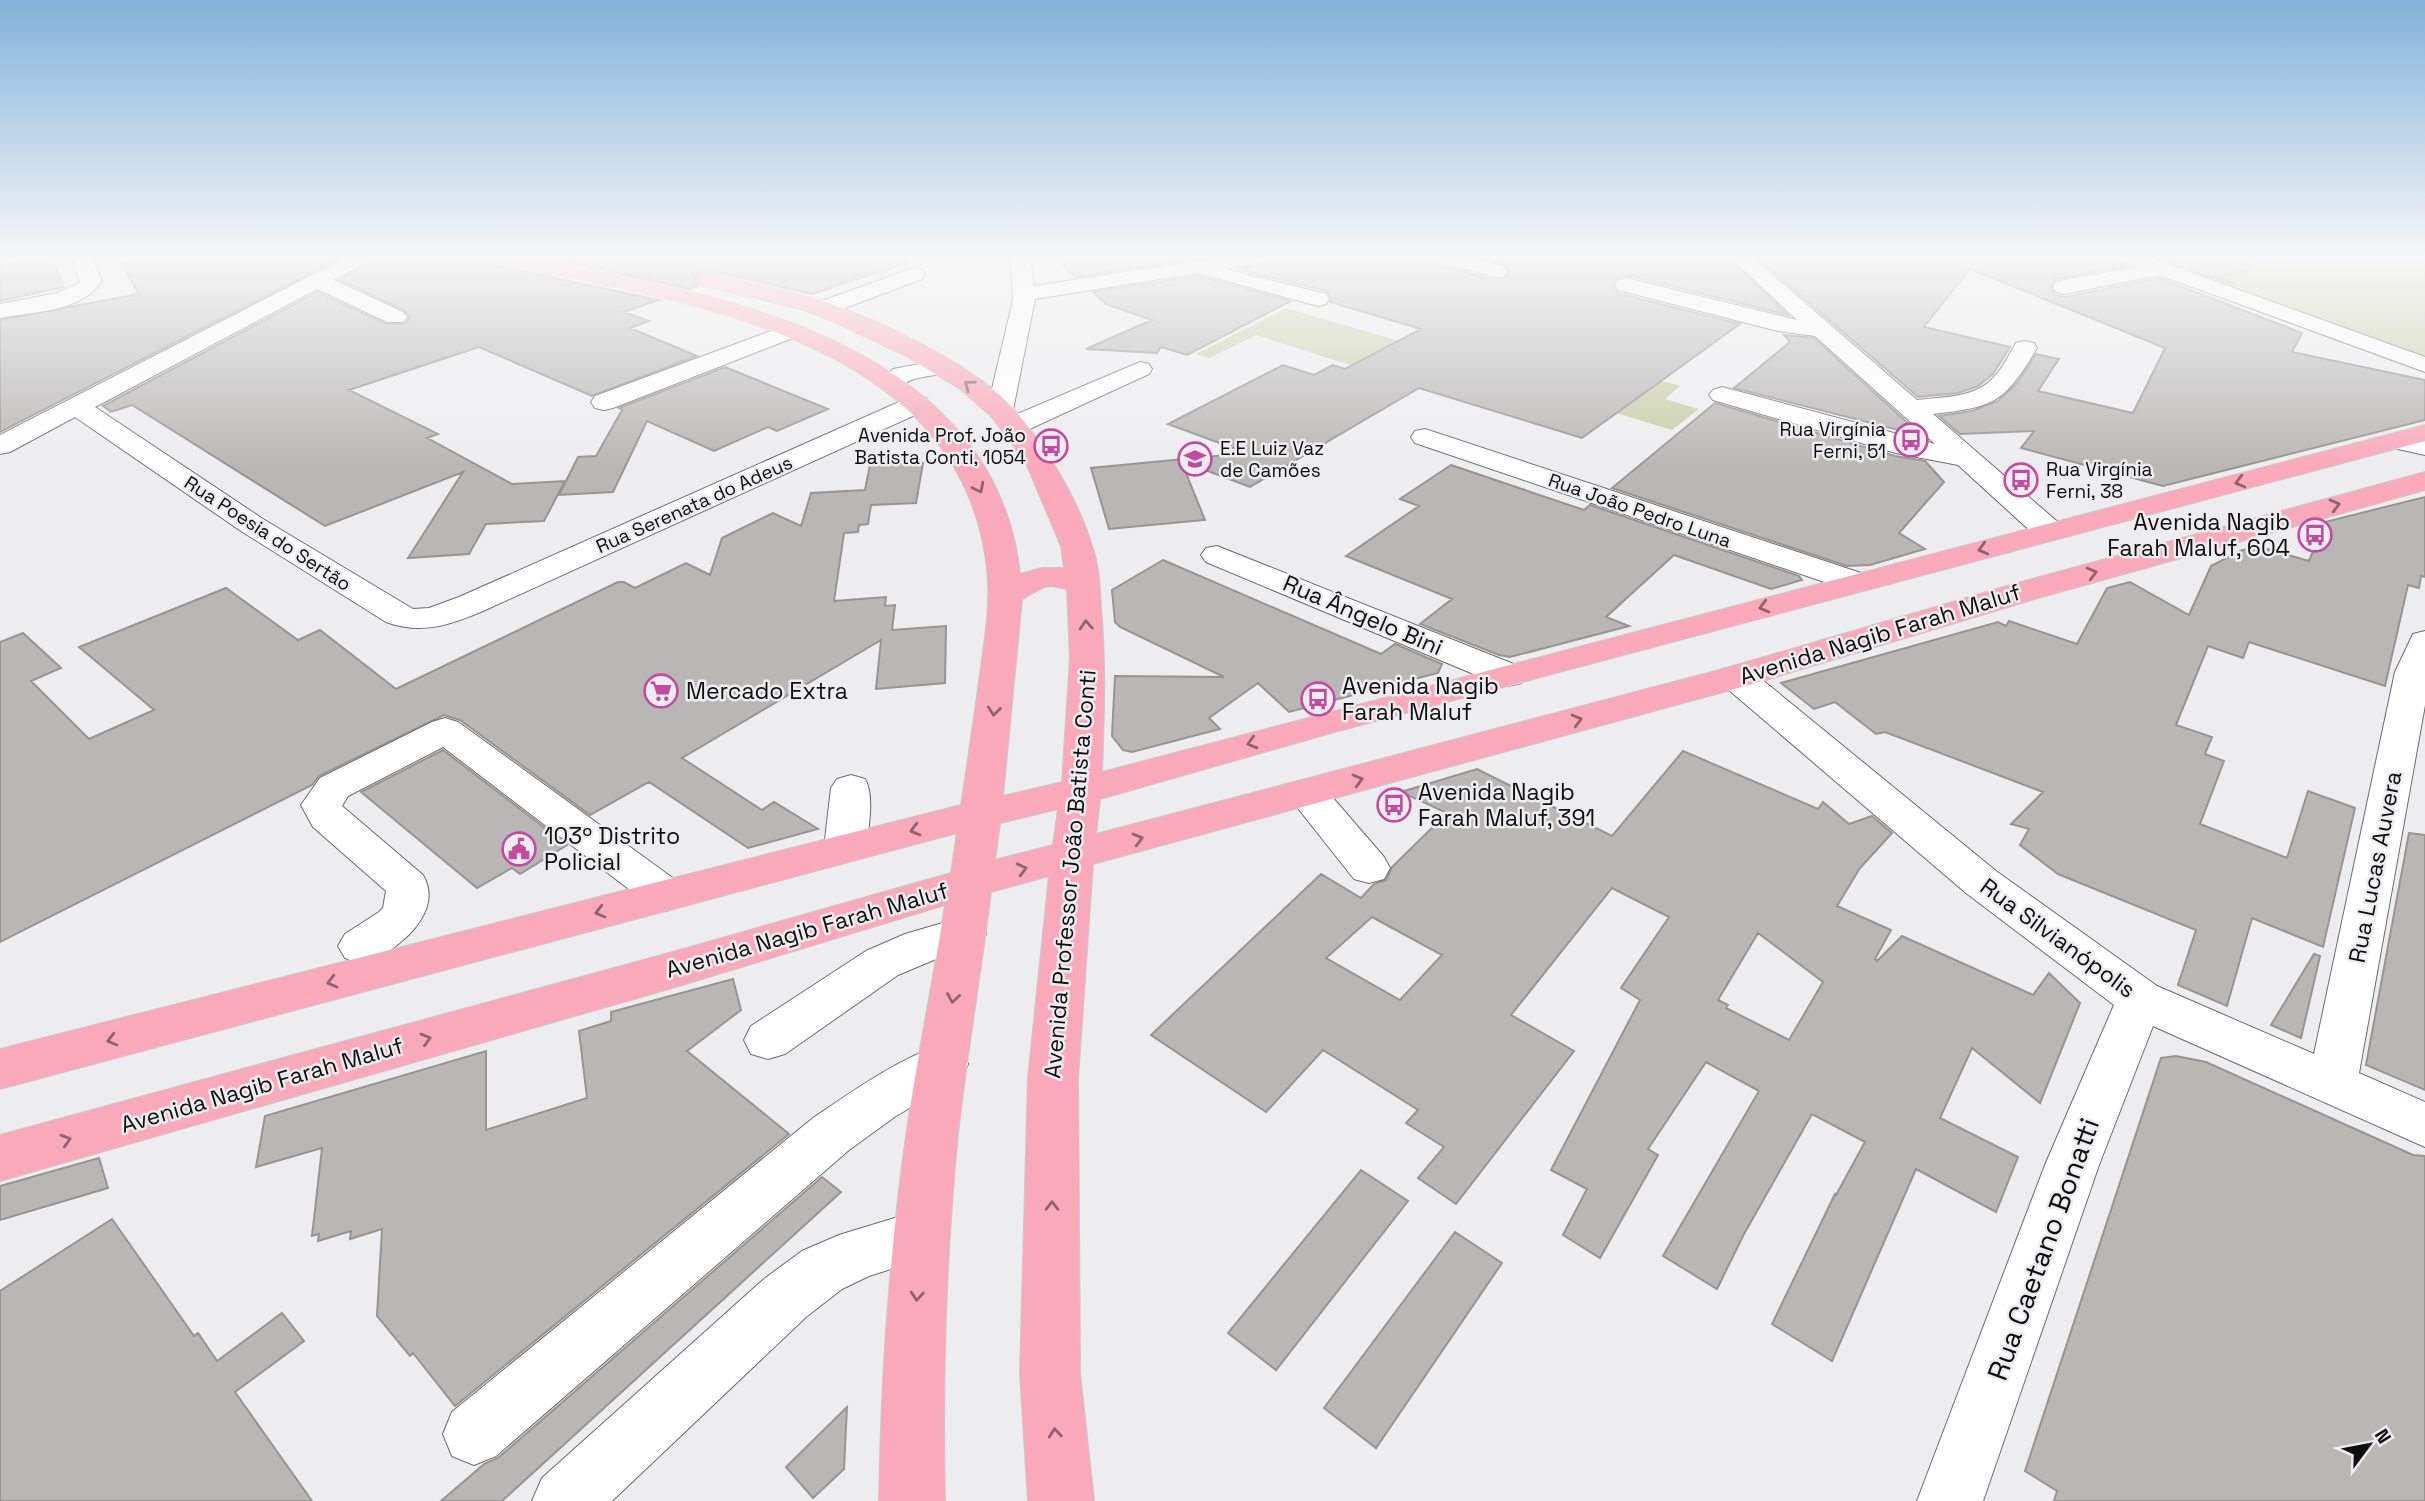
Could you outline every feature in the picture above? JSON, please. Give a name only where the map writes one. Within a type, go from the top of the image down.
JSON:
[{"type":"main road","points":[[778,327],[843,355],[891,384],[932,417],[960,452],[983,495],[1002,561],[1005,595],[981,814],[932,1132],[900,1490]]},
{"type":"main road","name":"Avenida Professor João Batista Conti","points":[[863,327],[896,341],[969,384],[1006,418],[1040,462],[1077,546],[1083,584],[1088,658],[1082,791],[1072,857],[1053,1078],[1050,1373],[1061,1501]]},
{"type":"main road","points":[[0,1069],[845,848],[1082,791],[2049,531],[2416,440]]},
{"type":"main road","name":"Avenida Nagib Farah Maluf","points":[[0,1158],[669,971],[971,882],[1736,677],[2026,591],[2425,481]]},
{"type":"main road","points":[[2026,591],[2051,565],[2057,554],[2049,531]]},
{"type":"main road","points":[[1002,561],[1052,560],[1071,553],[1077,546]]},
{"type":"main road","points":[[1005,595],[1038,577],[1064,577],[1083,584]]},
{"type":"main road","points":[[1715,621],[1709,650],[1736,677]]},
{"type":"street","points":[[0,446],[228,327]]},
{"type":"street","points":[[1019,327],[1006,418],[1140,369]]},
{"type":"street","points":[[1801,327],[1822,330]]},
{"type":"street","points":[[1819,327],[2049,531]]},
{"type":"street","points":[[2320,327],[2425,365]]},
{"type":"street","points":[[604,402],[790,331]]},
{"type":"street","points":[[1910,409],[1973,398],[1988,392],[2001,385],[2025,348]]},
{"type":"street","points":[[891,384],[902,374],[941,367]]},
{"type":"street","points":[[1722,396],[1906,447],[1966,458]]},
{"type":"street","name":"Rua Serenata do Adeus","points":[[471,604],[917,404]]},
{"type":"street","name":"Rua Poesia do Sertão","points":[[76,406],[252,525],[398,615],[407,619],[427,619],[471,604]]},
{"type":"street","name":"Rua João Pedro Luna","points":[[1425,437],[1856,582]]},
{"type":"street","name":"Rua Ângelo Bini","points":[[1217,555],[1508,675]]},
{"type":"street","name":"Rua Lucas Auvera","points":[[2332,1085],[2412,742],[2423,645]]},
{"type":"street","name":"Rua Silvianópolis","points":[[1736,677],[1981,882],[2140,999],[2425,1125]]},
{"type":"street","points":[[360,946],[396,924],[408,906],[408,886],[327,817],[321,805],[334,787],[445,730],[666,895]]},
{"type":"street","points":[[845,848],[851,789]]},
{"type":"street","points":[[1307,793],[1369,868]]},
{"type":"street","points":[[768,1041],[882,963],[963,934]]},
{"type":"street","name":"Rua Caetano Bonatti","points":[[1950,1501],[2072,1165],[2140,999]]},
{"type":"street","points":[[474,1434],[831,1133],[878,1101],[943,1063]]},
{"type":"street","points":[[565,1501],[785,1298],[812,1277],[859,1254],[921,1235]]},
{"type":"green space","points":[[1249,327],[1351,327],[1457,358],[1641,375],[1680,386],[1665,399],[1699,409],[1672,430],[1436,359],[1397,380],[1256,335],[1209,358],[1196,354]]},
{"type":"green space","points":[[2332,327],[2425,327],[2425,360]]},
{"type":"building","points":[[0,327],[205,327],[0,432]]},
{"type":"building","points":[[251,327],[633,327],[630,328],[697,356],[592,396],[479,347],[349,390],[438,434],[427,438],[512,484],[565,481],[544,521],[486,524],[469,554],[408,558],[463,472],[325,526],[132,405],[111,412],[103,406]]},
{"type":"building","points":[[1136,327],[1241,327],[1187,355],[1161,347],[1157,353],[1086,349]]},
{"type":"building","points":[[1414,327],[1736,327],[1582,438],[1419,388],[1250,487],[1181,461],[1205,520],[1109,529],[1091,468],[1247,453],[1168,424],[1283,365],[1314,375],[1333,365],[1345,369],[1421,329]]},
{"type":"building","points":[[1837,327],[1924,327],[2010,347],[1993,374],[1978,386],[1958,393],[1918,397]]},
{"type":"building","points":[[2113,327],[2287,327],[2302,333],[2292,352],[2425,380],[2425,420],[2163,486],[2021,448],[2034,431],[1960,434],[1939,416],[1972,411],[1998,401],[2018,382],[2036,354],[2059,359],[2038,391],[2133,413],[2165,348]]},
{"type":"building","points":[[1784,335],[1814,338],[1922,436],[1734,388],[1790,342]]},
{"type":"building","points":[[725,367],[828,409],[777,431],[768,427],[714,451],[647,421],[613,492],[559,495],[578,457],[596,456],[622,410],[619,408]]},
{"type":"building","points":[[1715,403],[1895,456],[1925,461],[1944,482],[1899,533],[1925,549],[1870,565],[1847,566],[1612,488]]},
{"type":"building","points":[[923,463],[916,503],[871,505],[868,524],[859,525],[858,532],[844,533],[834,601],[886,597],[885,606],[895,605],[892,630],[946,626],[945,683],[876,689],[881,640],[682,758],[762,810],[774,802],[818,829],[748,848],[649,782],[590,815],[460,720],[444,715],[319,776],[312,785],[0,942],[0,642],[23,633],[61,668],[31,681],[89,739],[154,710],[79,647],[226,588],[298,640],[320,630],[396,689],[618,582],[635,588],[686,563],[710,575],[722,538],[773,513],[801,526],[811,493],[865,490],[870,465]]},
{"type":"building","points":[[1451,465],[1584,510],[1590,505],[1799,576],[1802,580],[1771,589],[1674,555],[1606,617],[1629,626],[1510,657],[1499,655],[1420,624],[1452,599],[1346,556],[1419,506],[1400,499]]},
{"type":"building","points":[[2425,497],[2425,577],[2421,576],[2419,588],[2408,585],[2385,686],[2249,642],[2243,658],[2208,646],[2176,725],[2212,737],[2205,754],[2224,761],[2200,824],[2287,858],[2308,791],[2355,808],[2323,947],[2252,918],[2227,1006],[2178,985],[2196,930],[2058,874],[2020,845],[2029,829],[2011,824],[2043,792],[1885,732],[1876,734],[1835,702],[1814,709],[1781,683],[1998,622],[2006,626],[2009,621],[2077,644],[2107,588],[2130,582],[2189,615],[2211,566],[2240,551],[2257,546],[2309,561],[2325,522]]},
{"type":"building","points":[[1163,560],[1381,654],[1395,644],[1442,664],[1438,673],[1289,712],[1258,683],[1209,718],[1220,729],[1132,752],[1123,750],[1112,736],[1115,676],[1224,677],[1120,627],[1115,622],[1112,590]]},
{"type":"building","points":[[443,750],[567,845],[520,874],[512,868],[477,888],[361,792]]},
{"type":"building","points":[[1683,751],[1818,809],[1823,802],[1849,824],[1872,816],[1892,833],[1860,868],[1837,906],[1891,930],[1875,959],[1877,961],[1902,936],[2033,995],[2049,973],[2080,1003],[2040,1103],[1972,1048],[1940,1118],[2018,1157],[1996,1212],[1916,1169],[1832,1361],[1772,1324],[1835,1194],[1865,1142],[1812,1114],[1744,1234],[1717,1289],[1663,1256],[1759,1091],[1706,1062],[1648,1149],[1658,1155],[1600,1258],[1563,1235],[1587,1189],[1551,1170],[1640,1000],[1621,988],[1669,917],[1612,888],[1511,1015],[1574,1051],[1456,1204],[1418,1178],[1444,1147],[1406,1123],[1418,1110],[1323,1050],[1266,1112],[1151,1035],[1321,874],[1361,898],[1374,884],[1386,880],[1392,867],[1447,813],[1401,792],[1477,769],[1612,836]],"holes":[[[1372,917],[1442,955],[1400,1000],[1326,958]],[[1758,933],[1823,982],[1789,1040],[1726,1008],[1728,1005],[1718,1000]]]},
{"type":"building","points":[[2409,833],[2425,835],[2425,1090],[2366,1065]]},
{"type":"building","points":[[2314,954],[2320,956],[2301,1038],[2271,1025]]},
{"type":"building","points":[[733,979],[741,1010],[687,1051],[789,1134],[455,1406],[413,1353],[410,1356],[377,1316],[382,1229],[350,1239],[351,1231],[318,1241],[319,1234],[312,1236],[322,1148],[256,1167],[265,1116],[486,1051],[486,1130],[587,1098],[579,1031],[611,1021],[611,1012]]},
{"type":"building","points":[[2176,1056],[2206,1062],[2413,1155],[2425,1156],[2425,1501],[2054,1501],[2057,1491],[2025,1471],[2161,1058]]},
{"type":"building","points":[[99,1158],[108,1188],[0,1220],[0,1186]]},
{"type":"building","points":[[1361,1170],[1408,1201],[1276,1370],[1228,1333]]},
{"type":"building","points":[[822,1177],[841,1192],[502,1501],[441,1501],[484,1464],[498,1458]]},
{"type":"building","points":[[112,1219],[194,1336],[198,1333],[217,1361],[282,1313],[304,1341],[235,1392],[312,1501],[0,1501],[0,1291]]},
{"type":"building","points":[[1455,1232],[1502,1263],[1376,1448],[1324,1408]]},
{"type":"building","points":[[847,1407],[844,1469],[813,1498],[786,1467]]},
{"type":"place","name":"Rua Virgínia Ferni, 51","points":[[1911,440]]},
{"type":"place","name":"Avenida Prof. João Batista Conti, 1054","points":[[1051,446]]},
{"type":"place","name":"E.E Luiz Vaz de Camões","points":[[1195,459]]},
{"type":"place","name":"Rua Virgínia Ferni, 38","points":[[2021,480]]},
{"type":"place","name":"Avenida Nagib Farah Maluf, 604","points":[[2315,535]]},
{"type":"place","name":"Mercado Extra","points":[[661,691]]},
{"type":"place","name":"Avenida Nagib Farah Maluf","points":[[1318,699]]},
{"type":"place","name":"Avenida Nagib Farah Maluf, 391","points":[[1394,805]]},
{"type":"place","name":"103º Distrito Policial","points":[[519,849]]}]
